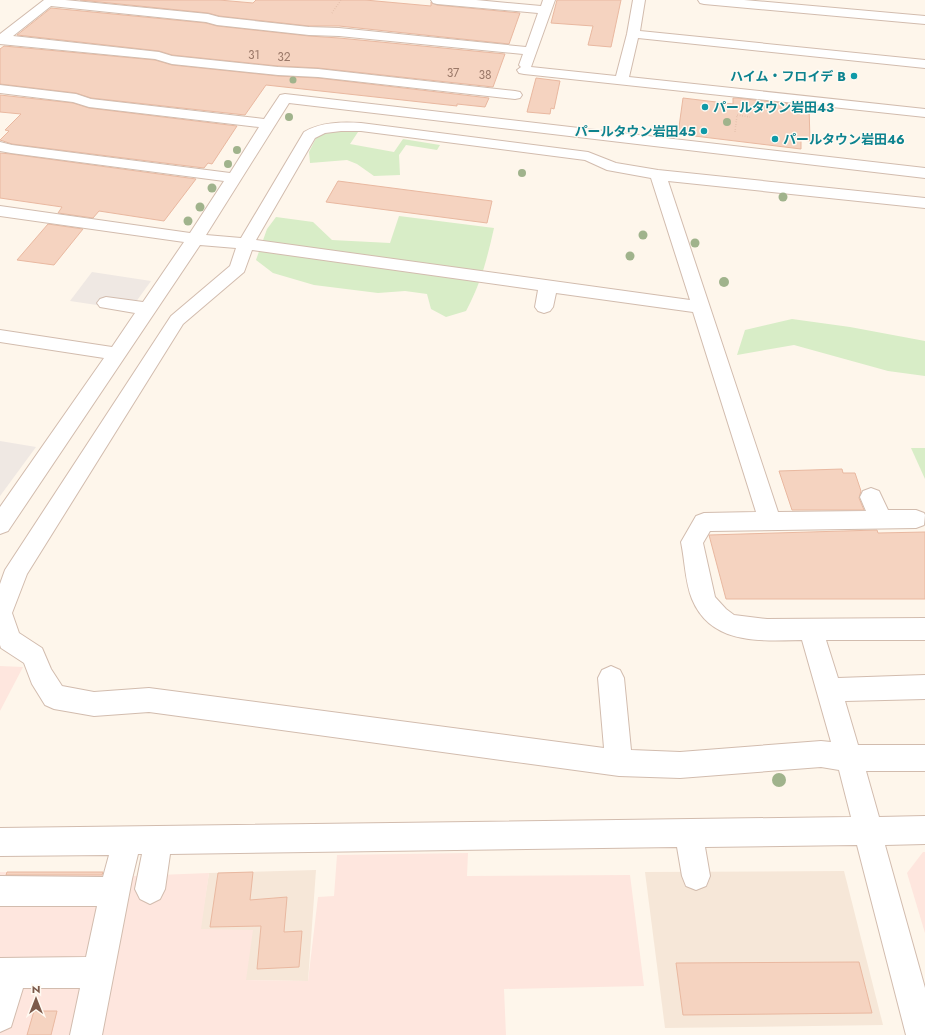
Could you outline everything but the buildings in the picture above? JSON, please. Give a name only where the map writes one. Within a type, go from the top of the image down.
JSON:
[{"type":"street","points":[[437,0],[547,5],[511,110]]},
{"type":"street","points":[[621,80],[633,34],[639,0]]},
{"type":"street","points":[[704,0],[925,20]]},
{"type":"street","points":[[1,39],[50,1],[208,18],[217,21],[309,31],[339,32],[530,51]]},
{"type":"street","points":[[633,34],[925,64]]},
{"type":"street","points":[[1,39],[159,56],[166,59],[278,71],[318,73],[511,110],[925,173]]},
{"type":"street","points":[[524,70],[621,80],[790,102],[925,113]]},
{"type":"street","points":[[0,89],[76,98],[89,103],[268,124]]},
{"type":"street","points":[[0,525],[195,239],[285,98],[511,110]]},
{"type":"street","points":[[925,203],[658,175],[612,167],[588,156],[361,127],[338,127],[315,130],[309,135],[246,244],[238,268],[177,320],[17,570],[0,613],[10,640],[33,656],[41,676],[54,697],[94,704],[149,700],[619,763],[680,765],[821,754],[849,758],[925,758]]},
{"type":"street","points":[[0,146],[11,149],[234,178]]},
{"type":"street","points":[[658,175],[699,307],[770,521]]},
{"type":"street","points":[[0,211],[195,239],[246,244],[699,307]]},
{"type":"street","points":[[544,307],[548,286]]},
{"type":"street","points":[[106,303],[147,309]]},
{"type":"street","points":[[0,336],[117,354]]},
{"type":"street","points":[[871,497],[881,519]]},
{"type":"street","points":[[916,519],[704,522],[692,542],[705,602],[724,622],[745,628],[779,630],[925,629]]},
{"type":"street","points":[[811,629],[864,809],[867,830],[922,1035]]},
{"type":"street","points":[[611,678],[619,763]]},
{"type":"street","points":[[829,690],[925,687]]},
{"type":"street","points":[[0,842],[925,830]]},
{"type":"street","points":[[689,834],[696,876]]},
{"type":"street","points":[[86,1035],[127,840]]},
{"type":"street","points":[[150,889],[158,840]]},
{"type":"street","points":[[0,891],[115,892]]},
{"type":"street","points":[[0,1016],[6,973],[99,972]]},
{"type":"path","points":[[735,135],[737,115],[750,117]]},
{"type":"shaded area","points":[[92,272],[151,281],[130,310],[70,301]]},
{"type":"shaded area","points":[[0,441],[36,447],[0,496]]},
{"type":"shaded area","points":[[0,666],[23,667],[0,711]]},
{"type":"shaded area","points":[[923,852],[925,852],[925,933],[907,873]]},
{"type":"shaded area","points":[[468,853],[467,876],[630,875],[644,986],[504,989],[506,1035],[0,1035],[0,872],[134,876],[209,873],[201,929],[253,930],[246,980],[308,981],[318,897],[334,896],[337,855]]},
{"type":"shaded area","points":[[316,870],[308,981],[246,980],[200,929],[209,873]]},
{"type":"shaded area","points":[[844,871],[883,1025],[665,1028],[645,872]]},
{"type":"green space","points":[[345,129],[360,129],[350,144],[394,152],[403,139],[440,145],[437,150],[406,145],[399,155],[400,175],[374,176],[357,164],[347,160],[310,163],[309,152],[318,134]]},
{"type":"green space","points":[[399,216],[494,228],[483,271],[476,291],[466,311],[446,317],[431,309],[427,294],[405,291],[378,293],[314,285],[273,273],[256,260],[267,229],[276,217],[313,222],[332,240],[390,243]]},
{"type":"green space","points":[[792,319],[850,327],[925,341],[925,376],[888,371],[794,345],[737,355],[745,330]]},
{"type":"green space","points":[[911,448],[925,448],[925,479]]},
{"type":"place","name":"ハイム・フロイデ B","points":[[854,76]]},
{"type":"place","name":"パールタウン岩田43","points":[[705,107]]},
{"type":"place","name":"パールタウン岩田45","points":[[704,131]]},
{"type":"place","name":"パールタウン岩田46","points":[[775,139]]}]
